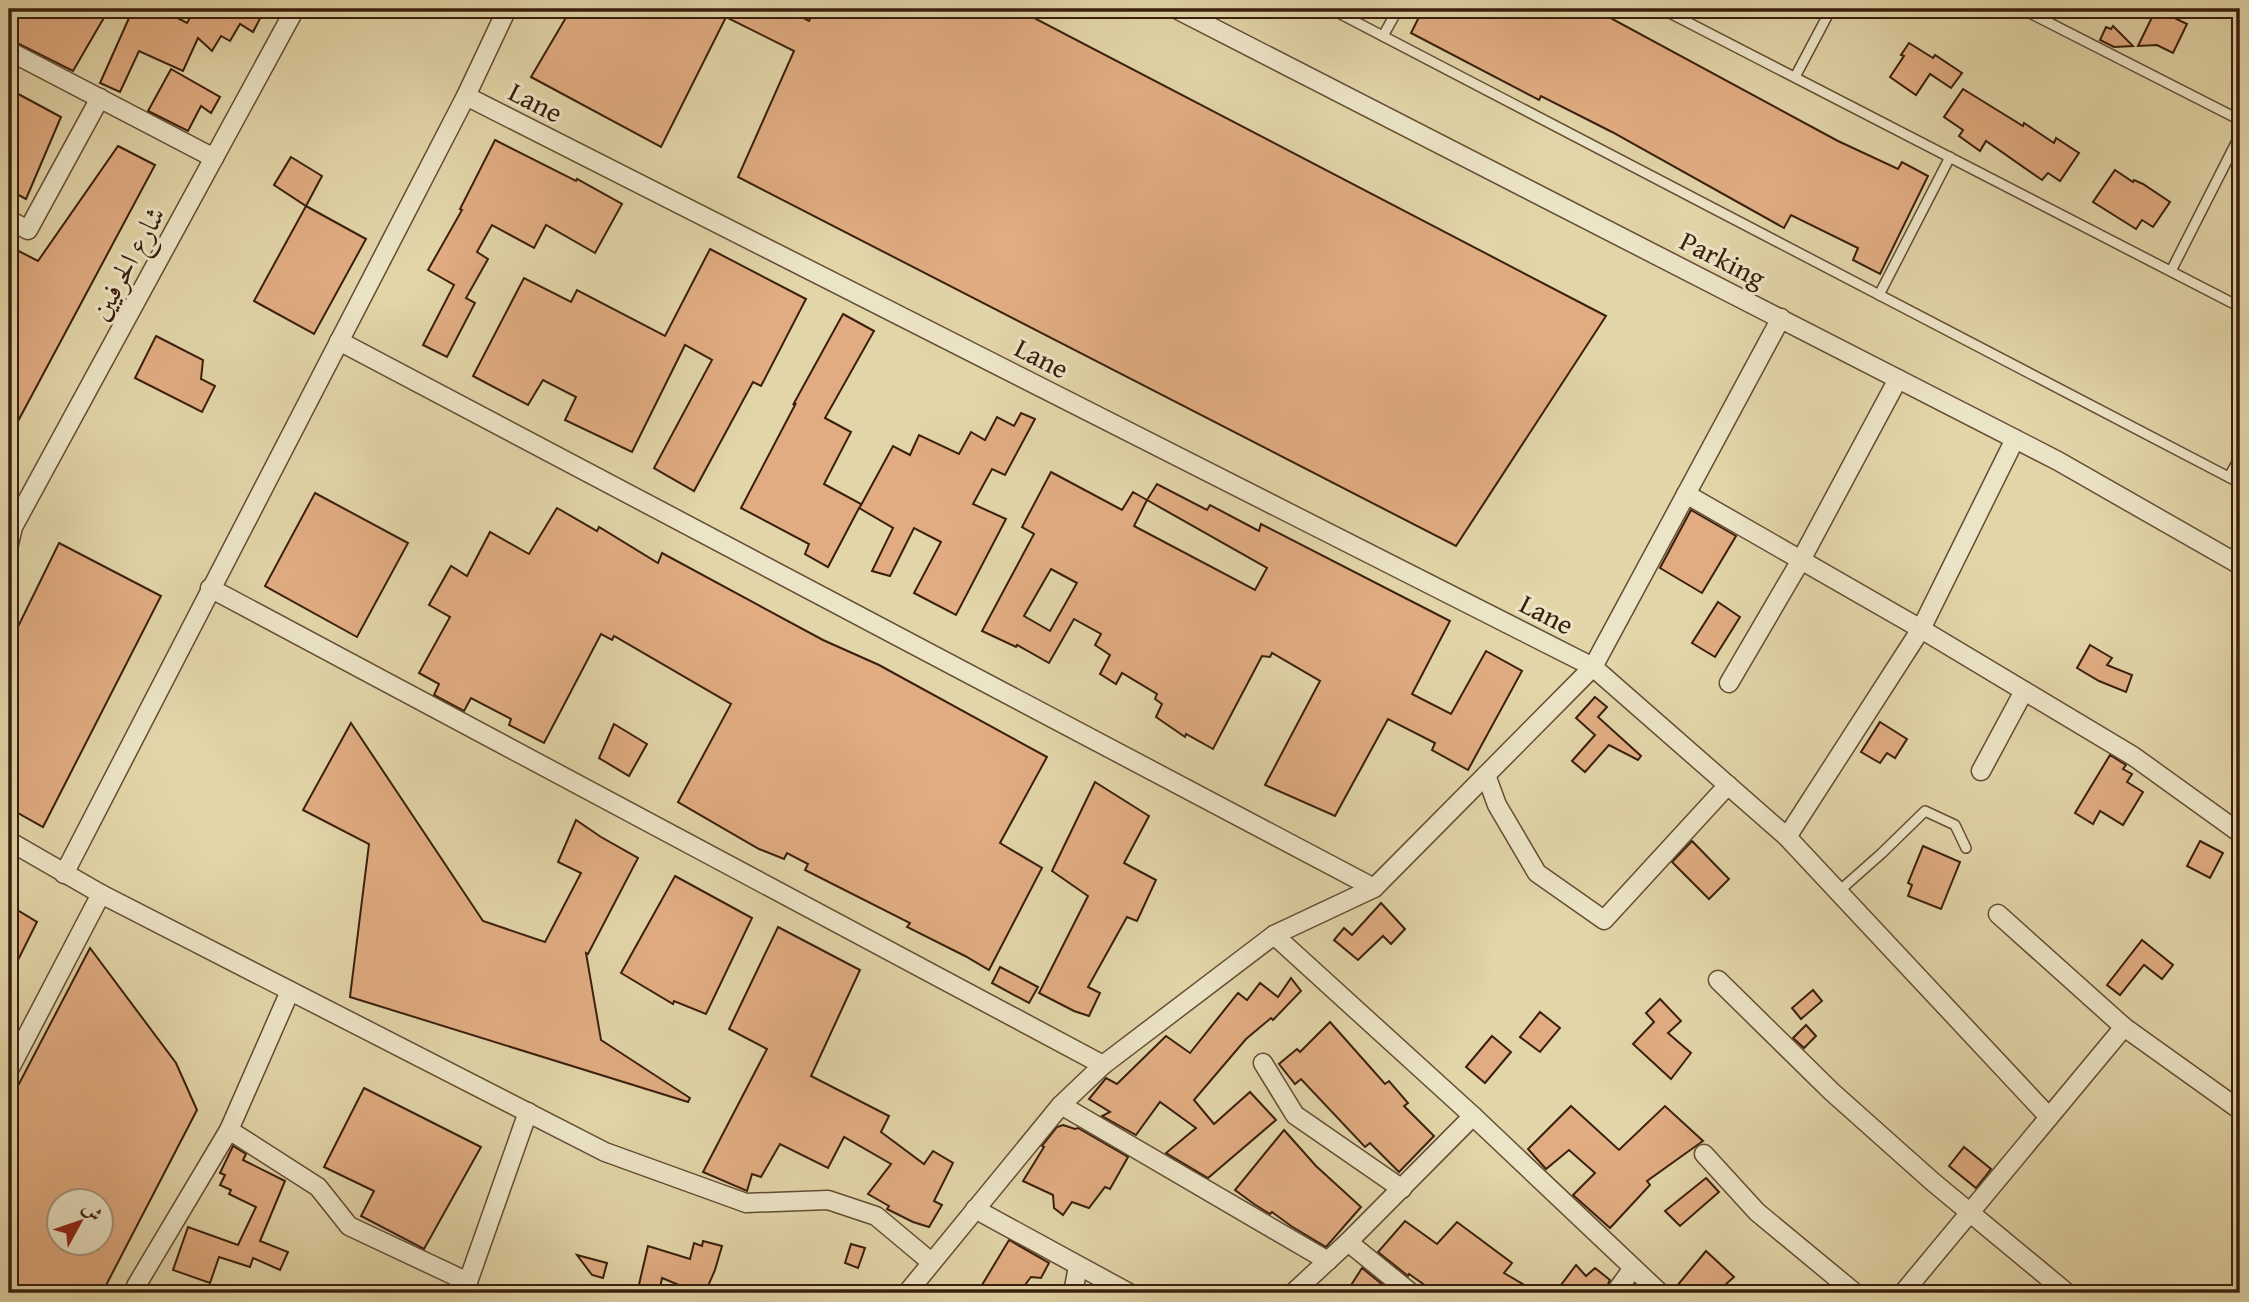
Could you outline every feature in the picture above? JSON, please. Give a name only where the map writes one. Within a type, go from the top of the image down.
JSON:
[{"type":"street","name":"شارع الحرفيين","points":[[9,544],[13,527],[295,9]]},
{"type":"street","points":[[64,874],[466,96],[507,9]]},
{"type":"street","name":"Parking","points":[[1176,9],[2015,439],[2240,565]]},
{"type":"street","points":[[9,51],[214,158]]},
{"type":"street","name":"Lane","points":[[466,96],[1593,667],[1787,837],[2049,1117]]},
{"type":"street","points":[[9,220],[28,229],[100,98]]},
{"type":"street","points":[[907,1293],[1061,1105],[1103,1065],[1274,935],[1374,888],[1593,667],[1781,318]]},
{"type":"street","points":[[339,341],[1374,888]]},
{"type":"street","points":[[1729,684],[1801,560],[1898,379]]},
{"type":"street","points":[[1787,837],[1921,629],[2015,439]]},
{"type":"street","points":[[1686,494],[1921,629],[2133,756],[2240,833]]},
{"type":"street","points":[[210,588],[1103,1065]]},
{"type":"street","points":[[1981,771],[2024,691]]},
{"type":"street","points":[[1486,775],[1497,804],[1537,873],[1604,920],[1728,785]]},
{"type":"street","points":[[9,841],[101,894],[605,1152],[746,1203],[828,1200],[876,1216],[931,1262]]},
{"type":"street","points":[[9,1070],[101,894]]},
{"type":"street","points":[[1998,914],[2123,1027],[2240,1110]]},
{"type":"street","points":[[1274,935],[1473,1116],[1660,1293]]},
{"type":"street","points":[[1718,980],[1832,1092],[1970,1213],[2067,1293]]},
{"type":"street","points":[[136,1286],[229,1130],[290,991]]},
{"type":"street","points":[[1903,1293],[2123,1027]]},
{"type":"street","points":[[1264,1063],[1294,1115],[1402,1189]]},
{"type":"street","points":[[1061,1105],[1328,1261]]},
{"type":"street","points":[[229,1130],[318,1187],[349,1226],[466,1288],[528,1112]]},
{"type":"street","points":[[1293,1293],[1402,1189],[1473,1116]]},
{"type":"street","points":[[1704,1154],[1757,1212],[1855,1293]]},
{"type":"street","points":[[975,1209],[1129,1293]]},
{"type":"street","points":[[1348,1242],[1411,1293]]},
{"type":"street","points":[[1073,1293],[1078,1266]]},
{"type":"street","points":[[1615,1293],[1633,1268]]},
{"type":"lane","points":[[1331,9],[2240,483]]},
{"type":"lane","points":[[1383,36],[1398,9]]},
{"type":"lane","points":[[1662,9],[2240,307]]},
{"type":"lane","points":[[1795,77],[1831,9]]},
{"type":"lane","points":[[2022,9],[2240,120]]},
{"type":"lane","points":[[2171,271],[2240,135]]},
{"type":"lane","points":[[1879,295],[1950,157]]},
{"type":"lane","points":[[2229,477],[2240,457]]},
{"type":"lane","points":[[1838,892],[1925,811],[1955,825],[1966,848]]},
{"type":"building","points":[[9,9],[109,9],[73,71],[9,39]]},
{"type":"building","points":[[133,9],[160,9],[187,23],[195,9],[265,9],[253,32],[240,24],[230,41],[221,36],[212,51],[198,38],[183,71],[139,51],[120,92],[100,83]]},
{"type":"building","points":[[571,9],[786,9],[809,21],[815,9],[1017,9],[1606,316],[1456,546],[738,177],[794,51],[726,17],[661,147],[531,77]]},
{"type":"building","points":[[1423,9],[1594,9],[1838,141],[1898,169],[1902,162],[1928,176],[1880,274],[1853,260],[1858,248],[1791,215],[1784,228],[1612,132],[1541,96],[1539,100],[1411,33]]},
{"type":"building","points":[[2156,9],[2187,24],[2173,53],[2157,45],[2138,46]]},
{"type":"building","points":[[2113,26],[2133,46],[2114,47],[2100,40],[2106,27],[2111,29]]},
{"type":"building","points":[[1909,43],[1933,58],[1935,55],[1962,73],[1951,88],[1930,74],[1916,95],[1890,77]]},
{"type":"building","points":[[171,69],[220,97],[211,113],[201,106],[188,131],[148,111]]},
{"type":"building","points":[[9,89],[61,117],[26,199],[9,190]]},
{"type":"building","points":[[1963,89],[2023,126],[2024,123],[2054,143],[2056,138],[2079,153],[2060,181],[2048,173],[2042,180],[1986,141],[1980,151],[1959,136],[1963,130],[1944,117]]},
{"type":"building","points":[[495,140],[622,204],[595,253],[546,225],[534,248],[492,225],[477,252],[488,259],[466,298],[475,303],[447,357],[423,345],[454,285],[428,270],[462,210],[460,209]]},
{"type":"building","points":[[118,146],[155,165],[9,438],[9,246],[38,261]]},
{"type":"building","points":[[291,157],[322,176],[306,206],[274,185]]},
{"type":"building","points":[[2115,170],[2170,202],[2153,227],[2142,220],[2136,229],[2093,202]]},
{"type":"building","points":[[306,206],[366,239],[314,334],[254,301]]},
{"type":"building","points":[[710,249],[806,299],[761,386],[753,382],[694,491],[654,468],[712,360],[685,345],[632,452],[565,420],[576,397],[543,380],[528,405],[473,376],[524,278],[571,302],[577,290],[665,336]]},
{"type":"building","points":[[843,314],[874,331],[825,418],[851,432],[824,484],[861,504],[860,507],[893,446],[910,455],[919,435],[959,454],[971,432],[985,440],[997,417],[1014,426],[1021,413],[1035,419],[1005,475],[992,469],[973,504],[1006,519],[956,615],[914,593],[941,542],[914,528],[890,576],[872,571],[893,528],[859,508],[828,567],[805,554],[809,544],[741,508]]},
{"type":"building","points":[[156,336],[203,360],[201,379],[215,386],[202,412],[135,378]]},
{"type":"building","points":[[1051,472],[1122,510],[1133,492],[1147,500],[1157,484],[1207,510],[1210,505],[1259,531],[1261,524],[1450,621],[1412,694],[1451,714],[1486,651],[1522,671],[1468,770],[1432,750],[1435,743],[1388,719],[1335,816],[1265,785],[1320,681],[1272,653],[1270,657],[1262,656],[1213,749],[1186,734],[1185,737],[1156,717],[1162,704],[1155,699],[1157,694],[1122,673],[1116,684],[1100,674],[1110,655],[1095,645],[1101,634],[1074,619],[1049,663],[1017,645],[1016,647],[982,631],[1034,534],[1022,527]],"holes":[[[1147,500],[1267,568],[1255,590],[1134,526]],[[1051,569],[1077,583],[1050,631],[1024,616]]]},
{"type":"building","points":[[315,493],[408,543],[357,637],[265,586]]},
{"type":"building","points":[[557,508],[597,531],[599,527],[658,563],[662,553],[823,640],[879,665],[1047,757],[1000,843],[1042,868],[989,970],[907,927],[910,923],[805,870],[808,864],[787,853],[784,859],[759,849],[678,802],[731,704],[614,636],[612,640],[601,634],[544,743],[509,725],[511,719],[471,698],[464,711],[434,695],[439,684],[419,673],[450,617],[429,605],[451,566],[467,576],[490,532],[529,554]]},
{"type":"building","points":[[1691,510],[1736,536],[1702,593],[1660,568]]},
{"type":"building","points":[[59,543],[161,596],[43,827],[9,808],[9,645]]},
{"type":"building","points":[[1718,602],[1740,617],[1715,657],[1692,643]]},
{"type":"building","points":[[2090,645],[2112,658],[2107,665],[2132,675],[2126,692],[2077,668]]},
{"type":"building","points":[[1595,697],[1607,707],[1598,717],[1641,756],[1638,760],[1609,745],[1585,772],[1572,761],[1595,735],[1576,718]]},
{"type":"building","points":[[1880,722],[1907,739],[1895,758],[1887,753],[1880,763],[1861,752]]},
{"type":"building","points":[[351,723],[483,921],[545,942],[581,873],[558,862],[576,820],[638,858],[588,954],[586,953],[601,1040],[690,1098],[688,1102],[350,997],[369,844],[303,810]]},
{"type":"building","points":[[614,724],[647,744],[629,776],[599,758]]},
{"type":"building","points":[[2110,755],[2126,765],[2123,769],[2132,774],[2127,782],[2143,792],[2123,825],[2100,811],[2093,824],[2075,813]]},
{"type":"building","points":[[1095,782],[1149,816],[1124,863],[1156,880],[1137,921],[1127,917],[1088,987],[1100,993],[1089,1016],[1039,993],[1088,896],[1052,871]]},
{"type":"building","points":[[1692,841],[1729,879],[1709,899],[1672,862]]},
{"type":"building","points":[[2200,841],[2223,853],[2210,878],[2187,866]]},
{"type":"building","points":[[1923,846],[1960,862],[1941,909],[1908,896],[1912,885],[1908,883]]},
{"type":"building","points":[[675,876],[752,918],[706,1014],[674,1001],[673,1004],[621,973]]},
{"type":"building","points":[[1381,903],[1405,929],[1391,944],[1383,936],[1358,960],[1334,940],[1344,928],[1352,935]]},
{"type":"building","points":[[9,905],[37,922],[9,978]]},
{"type":"building","points":[[778,927],[860,970],[811,1076],[889,1116],[881,1132],[924,1164],[933,1151],[953,1163],[934,1201],[942,1205],[929,1227],[887,1209],[889,1206],[868,1194],[891,1164],[844,1137],[828,1168],[780,1144],[761,1177],[752,1174],[747,1191],[703,1172],[767,1049],[729,1029]]},
{"type":"building","points":[[2142,940],[2173,965],[2162,979],[2144,965],[2120,995],[2107,985]]},
{"type":"building","points":[[90,948],[176,1063],[197,1110],[102,1293],[9,1293],[9,1103]]},
{"type":"building","points":[[1000,967],[1038,987],[1029,1003],[992,983]]},
{"type":"building","points":[[1291,978],[1301,991],[1273,1020],[1271,1018],[1246,1039],[1194,1100],[1214,1124],[1250,1092],[1276,1120],[1208,1178],[1166,1153],[1196,1128],[1160,1102],[1136,1135],[1102,1116],[1110,1112],[1089,1099],[1106,1078],[1117,1084],[1166,1036],[1190,1053],[1238,993],[1247,1000],[1260,983],[1278,997]]},
{"type":"building","points":[[1813,990],[1822,1001],[1801,1019],[1792,1008]]},
{"type":"building","points":[[1660,999],[1681,1021],[1668,1033],[1691,1053],[1671,1079],[1633,1044],[1654,1022],[1646,1013]]},
{"type":"building","points":[[1540,1012],[1560,1028],[1540,1052],[1520,1037]]},
{"type":"building","points":[[1330,1022],[1385,1084],[1389,1081],[1408,1103],[1404,1106],[1434,1136],[1399,1172],[1370,1143],[1365,1147],[1301,1079],[1295,1084],[1279,1064],[1297,1049],[1300,1052]]},
{"type":"building","points":[[1806,1025],[1816,1036],[1804,1048],[1793,1038]]},
{"type":"building","points":[[1492,1036],[1511,1052],[1485,1083],[1466,1067]]},
{"type":"building","points":[[364,1088],[481,1147],[424,1249],[361,1216],[374,1191],[324,1167]]},
{"type":"building","points":[[1571,1106],[1619,1150],[1665,1106],[1703,1141],[1647,1181],[1650,1185],[1610,1228],[1573,1195],[1595,1173],[1569,1150],[1546,1169],[1528,1149]]},
{"type":"building","points":[[1063,1125],[1078,1128],[1128,1157],[1110,1189],[1105,1187],[1089,1208],[1072,1202],[1063,1215],[1054,1208],[1053,1195],[1023,1181],[1044,1147],[1042,1146],[1057,1127]]},
{"type":"building","points":[[1284,1130],[1316,1166],[1361,1207],[1326,1247],[1235,1190]]},
{"type":"building","points":[[233,1146],[246,1154],[243,1160],[285,1181],[260,1241],[288,1252],[280,1270],[253,1258],[250,1267],[219,1257],[210,1283],[173,1270],[188,1227],[238,1245],[256,1207],[229,1194],[231,1190],[220,1185],[225,1175],[220,1173]]},
{"type":"building","points":[[1964,1147],[1991,1169],[1976,1188],[1949,1166]]},
{"type":"building","points":[[1706,1178],[1719,1192],[1680,1226],[1665,1211]]},
{"type":"building","points":[[1405,1221],[1437,1244],[1457,1222],[1512,1263],[1504,1273],[1538,1293],[1436,1293],[1409,1274],[1408,1276],[1378,1252]]},
{"type":"building","points":[[1009,1240],[1049,1263],[1041,1278],[1031,1277],[1019,1293],[993,1293],[982,1285]]},
{"type":"building","points":[[703,1241],[722,1246],[705,1293],[698,1293],[662,1278],[659,1293],[637,1293],[648,1246],[690,1259],[694,1243],[702,1246]]},
{"type":"building","points":[[851,1244],[865,1248],[858,1268],[845,1263]]},
{"type":"building","points":[[1706,1251],[1734,1277],[1716,1293],[1671,1293]]},
{"type":"building","points":[[577,1255],[607,1263],[603,1278],[592,1275]]},
{"type":"building","points":[[1576,1265],[1586,1276],[1595,1268],[1610,1280],[1604,1293],[1555,1293]]},
{"type":"building","points":[[1362,1268],[1393,1293],[1346,1293]]}]
